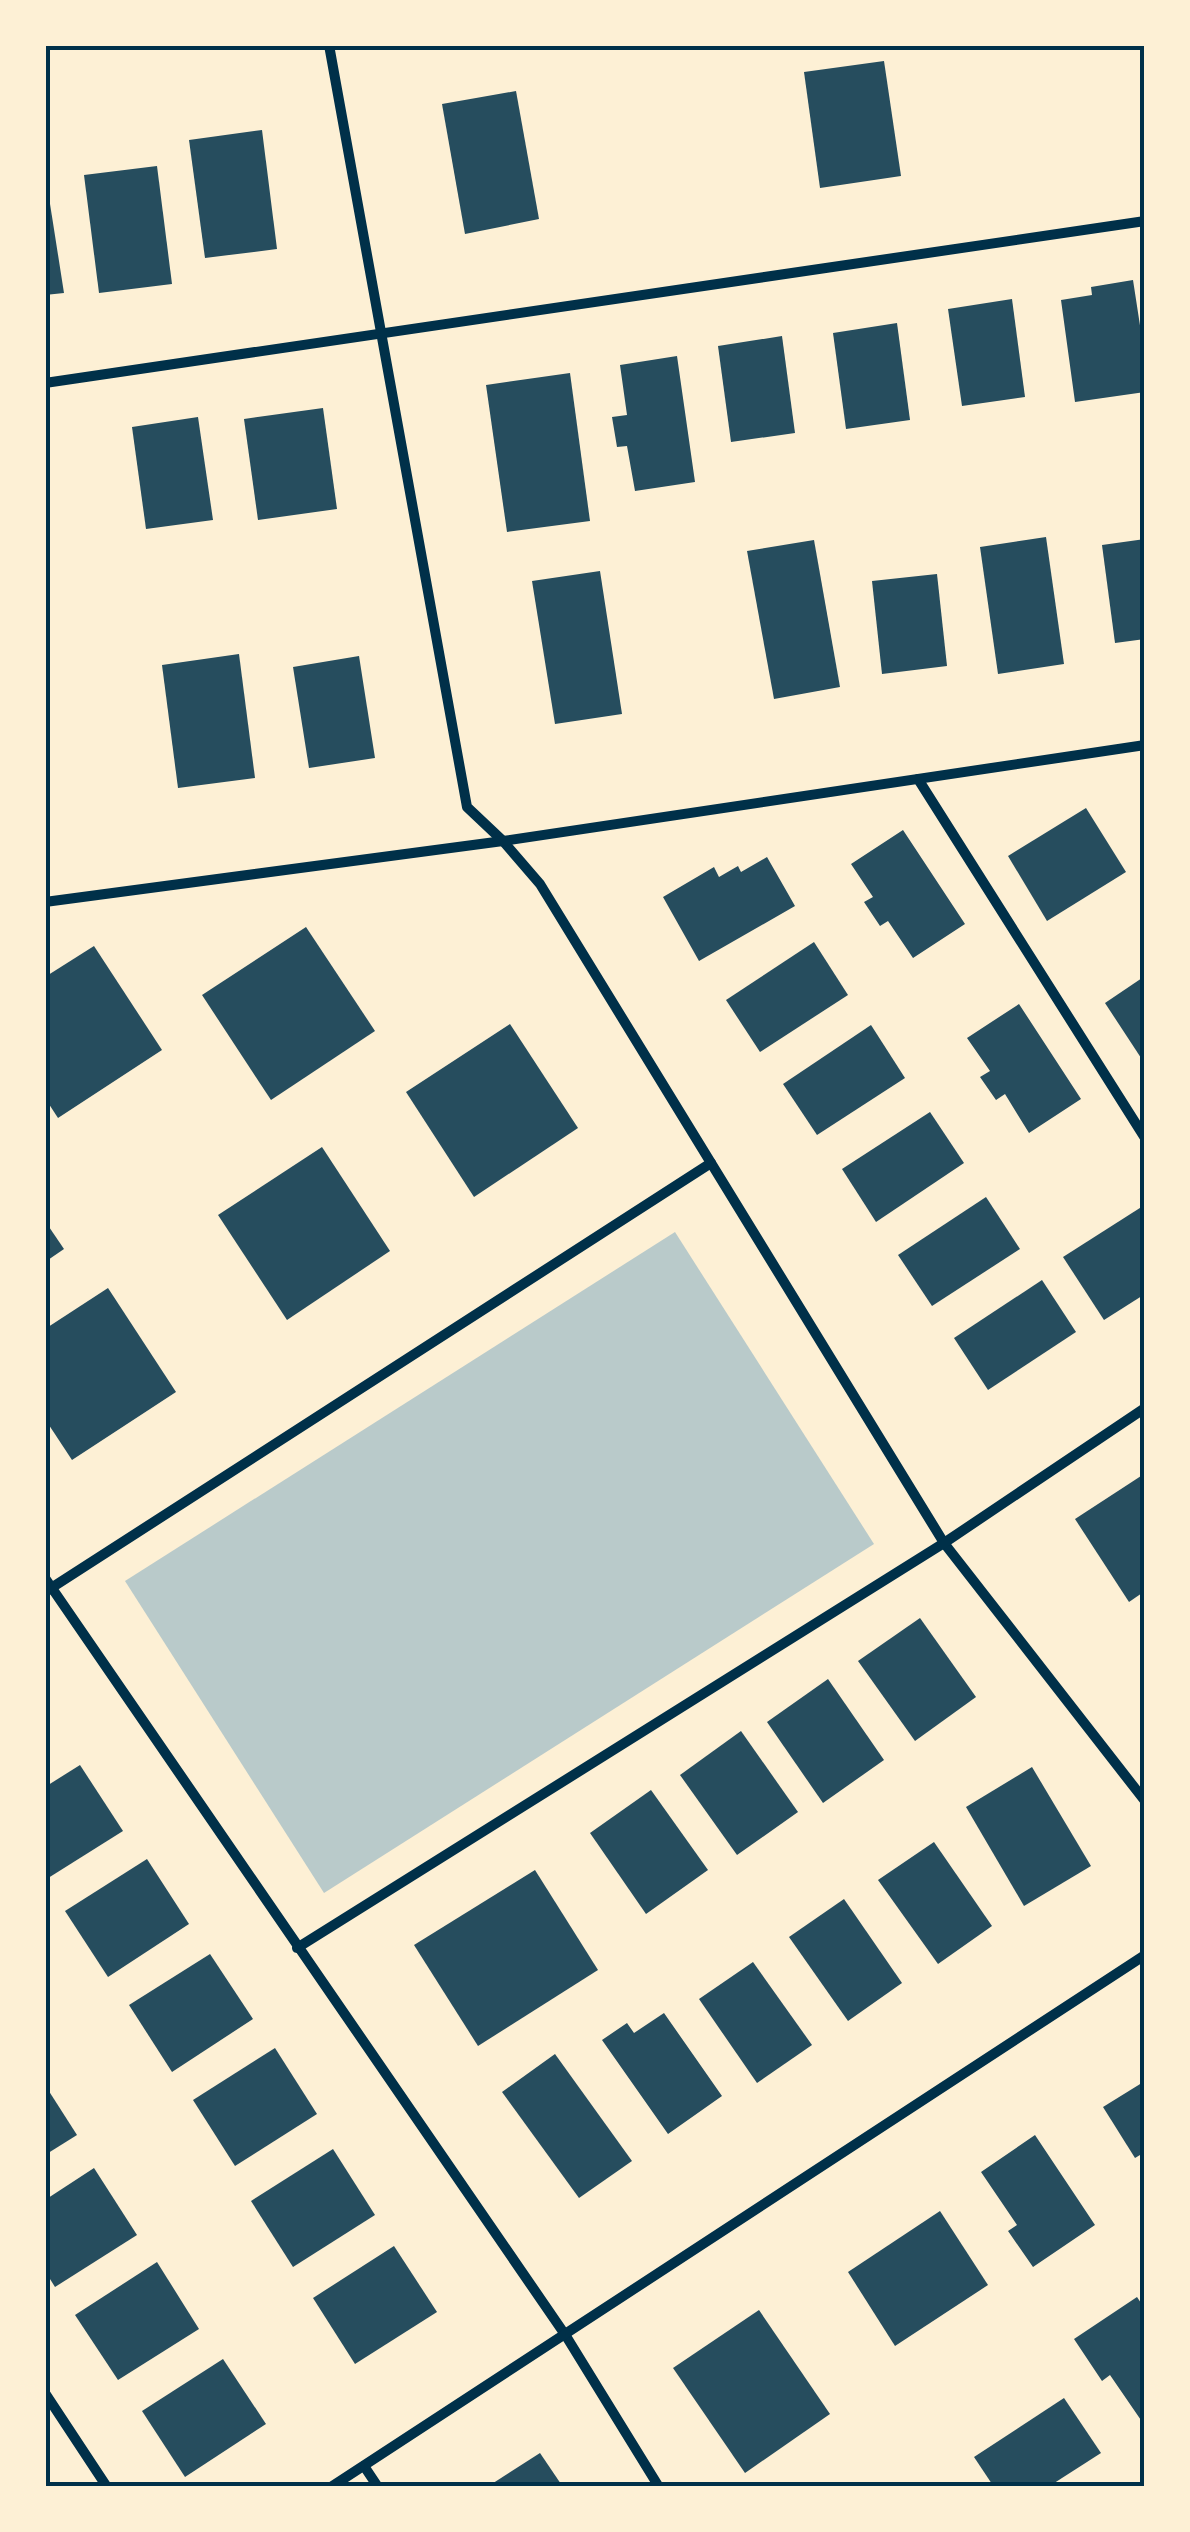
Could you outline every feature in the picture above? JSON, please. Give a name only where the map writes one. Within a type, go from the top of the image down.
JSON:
[{"type":"street","points":[[329,45],[467,808],[503,841],[540,884],[944,1543],[1145,1801]]},
{"type":"street","points":[[45,383],[1145,221]]},
{"type":"street","points":[[45,902],[503,841],[1145,746]]},
{"type":"street","points":[[918,779],[1145,1138]]},
{"type":"street","points":[[659,2487],[566,2336],[47,1585],[711,1164]]},
{"type":"street","points":[[297,1948],[944,1543],[1145,1408]]},
{"type":"street","points":[[331,2487],[1145,1955]]},
{"type":"street","points":[[45,2393],[107,2487]]},
{"type":"street","points":[[364,2466],[378,2487]]},
{"type":"shaded area","points":[[675,1232],[874,1544],[324,1893],[125,1581]]},
{"type":"building","points":[[884,61],[901,176],[820,188],[804,72]]},
{"type":"building","points":[[516,91],[539,219],[465,234],[442,104]]},
{"type":"building","points":[[262,130],[277,249],[205,258],[189,140]]},
{"type":"building","points":[[157,166],[172,284],[99,293],[84,175]]},
{"type":"building","points":[[45,172],[64,293],[45,295]]},
{"type":"building","points":[[1133,280],[1145,358],[1145,392],[1075,402],[1061,300],[1092,295],[1091,287]]},
{"type":"building","points":[[1012,299],[1025,397],[962,406],[948,309]]},
{"type":"building","points":[[897,323],[910,420],[846,429],[833,333]]},
{"type":"building","points":[[782,336],[795,433],[731,442],[718,346]]},
{"type":"building","points":[[677,356],[695,482],[635,491],[627,446],[617,447],[612,417],[627,415],[620,365]]},
{"type":"building","points":[[570,373],[590,521],[507,532],[486,385]]},
{"type":"building","points":[[323,408],[337,509],[258,520],[244,419]]},
{"type":"building","points":[[198,417],[213,520],[146,529],[132,427]]},
{"type":"building","points":[[1046,537],[1064,664],[998,674],[980,547]]},
{"type":"building","points":[[1145,539],[1145,639],[1115,643],[1102,545]]},
{"type":"building","points":[[814,540],[840,687],[774,699],[747,551]]},
{"type":"building","points":[[600,571],[622,714],[555,724],[532,581]]},
{"type":"building","points":[[937,574],[947,666],[882,674],[872,581]]},
{"type":"building","points":[[239,654],[255,778],[178,788],[162,665]]},
{"type":"building","points":[[359,656],[375,758],[309,768],[293,667]]},
{"type":"building","points":[[1086,808],[1126,872],[1047,921],[1008,856]]},
{"type":"building","points":[[903,830],[965,924],[913,958],[888,921],[880,926],[864,902],[873,897],[851,864]]},
{"type":"building","points":[[767,857],[795,906],[699,961],[663,897],[714,867],[719,877],[738,866],[741,872]]},
{"type":"building","points":[[306,927],[375,1031],[271,1100],[202,995]]},
{"type":"building","points":[[814,942],[848,995],[760,1052],[726,1000]]},
{"type":"building","points":[[94,946],[162,1050],[58,1118],[45,1098],[45,977]]},
{"type":"building","points":[[1145,976],[1145,1064],[1105,1003]]},
{"type":"building","points":[[1019,1004],[1081,1099],[1029,1133],[1005,1094],[996,1100],[980,1077],[990,1071],[967,1038]]},
{"type":"building","points":[[510,1024],[578,1128],[474,1197],[406,1092]]},
{"type":"building","points":[[871,1025],[905,1078],[817,1135],[783,1084]]},
{"type":"building","points":[[930,1112],[964,1163],[876,1222],[842,1169]]},
{"type":"building","points":[[322,1147],[390,1251],[287,1320],[218,1215]]},
{"type":"building","points":[[986,1197],[1020,1249],[932,1306],[898,1255]]},
{"type":"building","points":[[1143,1206],[1145,1294],[1104,1320],[1063,1257]]},
{"type":"building","points":[[45,1221],[64,1249],[45,1262]]},
{"type":"building","points":[[1042,1280],[1076,1332],[988,1390],[954,1338]]},
{"type":"building","points":[[108,1288],[176,1392],[72,1460],[45,1419],[45,1329]]},
{"type":"building","points":[[1141,1476],[1145,1483],[1145,1591],[1129,1602],[1075,1519]]},
{"type":"building","points":[[920,1618],[976,1697],[915,1741],[858,1661]]},
{"type":"building","points":[[828,1679],[884,1760],[823,1803],[767,1722]]},
{"type":"building","points":[[741,1731],[798,1812],[737,1855],[680,1775]]},
{"type":"building","points":[[80,1765],[123,1831],[45,1880],[45,1787]]},
{"type":"building","points":[[1032,1767],[1091,1866],[1024,1906],[966,1807]]},
{"type":"building","points":[[651,1790],[708,1870],[646,1914],[590,1833]]},
{"type":"building","points":[[934,1842],[992,1926],[938,1964],[878,1880]]},
{"type":"building","points":[[147,1859],[189,1924],[108,1977],[65,1911]]},
{"type":"building","points":[[535,1870],[598,1970],[478,2046],[414,1945]]},
{"type":"building","points":[[844,1899],[902,1983],[848,2021],[789,1937]]},
{"type":"building","points":[[210,1954],[253,2019],[172,2072],[129,2005]]},
{"type":"building","points":[[753,1962],[812,2045],[757,2083],[699,1999]]},
{"type":"building","points":[[664,2013],[722,2096],[668,2134],[602,2040],[627,2023],[634,2033]]},
{"type":"building","points":[[275,2048],[317,2114],[235,2166],[193,2100]]},
{"type":"building","points":[[555,2054],[632,2161],[579,2198],[502,2092]]},
{"type":"building","points":[[1145,2081],[1145,2152],[1135,2158],[1103,2107]]},
{"type":"building","points":[[45,2085],[77,2135],[45,2155]]},
{"type":"building","points":[[1035,2135],[1095,2225],[1033,2267],[1008,2231],[1017,2225],[981,2172]]},
{"type":"building","points":[[333,2149],[375,2215],[293,2267],[251,2201]]},
{"type":"building","points":[[94,2168],[137,2235],[55,2287],[45,2271],[45,2200]]},
{"type":"building","points":[[940,2211],[988,2285],[895,2346],[848,2272]]},
{"type":"building","points":[[394,2246],[437,2312],[355,2364],[313,2298]]},
{"type":"building","points":[[157,2262],[199,2329],[118,2380],[75,2315]]},
{"type":"building","points":[[1137,2297],[1145,2309],[1145,2426],[1110,2375],[1102,2381],[1074,2339]]},
{"type":"building","points":[[759,2310],[830,2414],[745,2473],[673,2368]]},
{"type":"building","points":[[223,2359],[266,2424],[185,2477],[142,2411]]},
{"type":"building","points":[[1064,2398],[1101,2453],[1048,2487],[994,2487],[974,2457]]},
{"type":"building","points":[[540,2453],[563,2487],[487,2487]]}]
